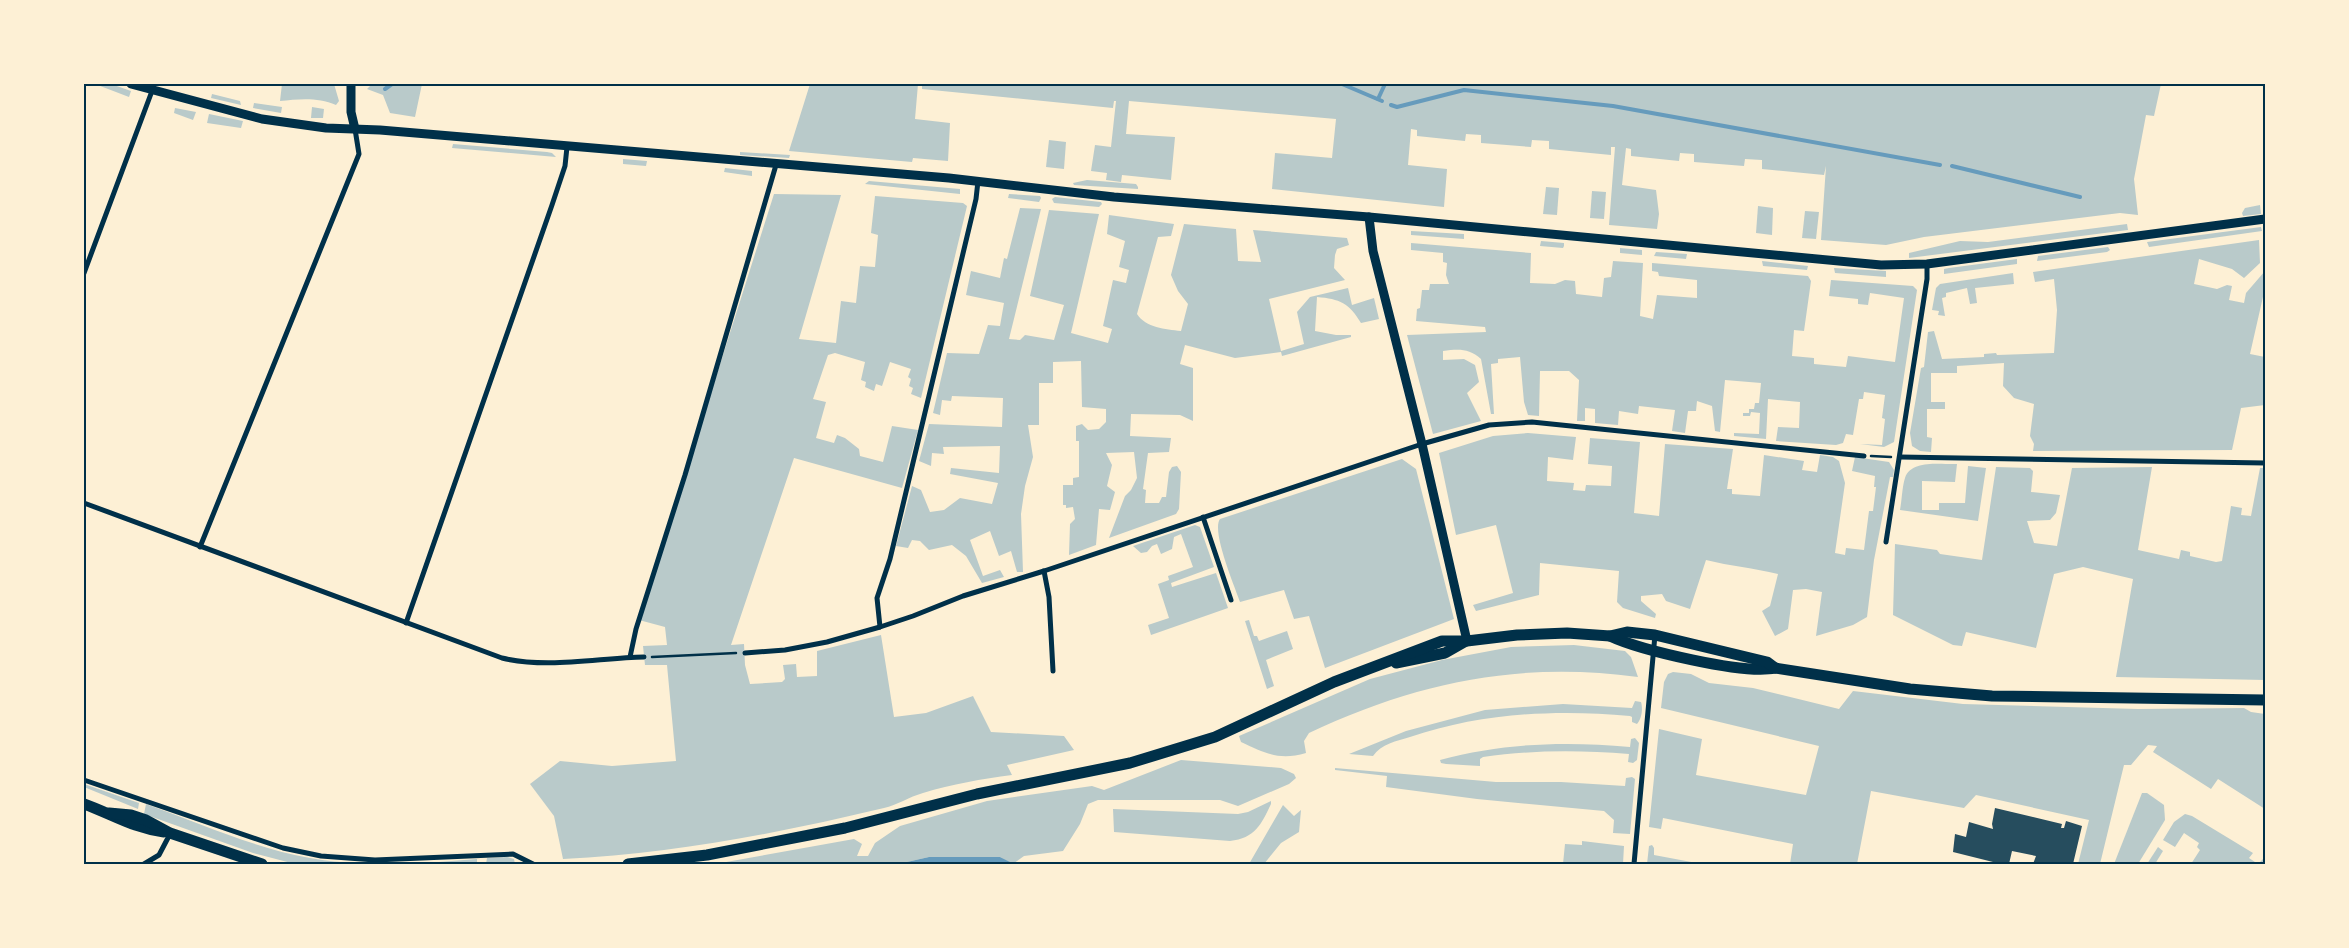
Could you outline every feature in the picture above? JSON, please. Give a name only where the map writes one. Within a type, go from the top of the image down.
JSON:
[{"type":"main road","points":[[628,864],[707,855],[836,830],[977,794],[1130,763],[1215,737],[1304,695],[1372,668],[1445,653],[1467,641],[1517,635],[1566,633],[1610,636],[1627,632],[1655,635],[1767,662],[1775,668]]},
{"type":"main road","points":[[1610,636],[1628,644],[1724,666],[1764,671],[1775,668],[1901,688],[1992,696],[2265,700]]},
{"type":"main road","points":[[84,804],[109,813],[131,815],[146,820],[170,833],[262,864]]},
{"type":"street","points":[[131,84],[262,119],[326,128],[978,181],[1114,197],[1369,217],[1881,265],[1927,264],[2265,219]]},
{"type":"street","points":[[200,546],[359,154],[352,112],[351,84]]},
{"type":"street","points":[[84,273],[152,91]]},
{"type":"street","points":[[406,623],[552,205],[565,166],[567,148]]},
{"type":"street","points":[[630,657],[636,629],[685,475],[776,165]]},
{"type":"street","points":[[880,627],[877,598],[890,559],[922,427],[976,199],[978,181]]},
{"type":"street","points":[[1369,217],[1373,251],[1422,444],[1467,641]]},
{"type":"street","points":[[1886,542],[1928,279],[1927,264]]},
{"type":"street","points":[[746,653],[810,646],[880,627],[914,616],[963,596],[1044,571],[1422,444],[1489,425],[1532,422],[1864,456]]},
{"type":"street","points":[[1900,457],[2265,463]]},
{"type":"street","points":[[84,503],[479,650],[518,661],[557,662],[644,657]]},
{"type":"street","points":[[1203,517],[1231,600]]},
{"type":"street","points":[[1044,571],[1050,597],[1053,671]]},
{"type":"street","points":[[1634,864],[1655,635]]},
{"type":"street","points":[[84,780],[283,848],[321,856],[375,860],[513,854],[533,864]]},
{"type":"street","points":[[144,864],[159,855],[170,833]]},
{"type":"path","points":[[1864,456],[1900,457]]},
{"type":"path","points":[[644,657],[746,653]]},
{"type":"shaded area","points":[[95,84],[111,84],[131,91],[129,97]]},
{"type":"shaded area","points":[[282,84],[334,84],[339,101],[336,105],[329,102],[301,99],[280,101]]},
{"type":"shaded area","points":[[372,84],[422,84],[415,117],[390,113],[383,95],[367,89]]},
{"type":"shaded area","points":[[810,84],[918,84],[915,119],[950,123],[948,161],[913,158],[912,162],[789,151]]},
{"type":"shaded area","points":[[922,84],[2161,84],[2154,116],[2146,115],[2134,179],[2138,215],[2120,213],[1924,237],[1886,245],[1821,240],[1826,166],[1824,175],[1762,169],[1762,160],[1745,159],[1744,166],[1694,162],[1694,154],[1680,153],[1679,161],[1631,156],[1631,149],[1626,148],[1622,185],[1656,190],[1659,214],[1657,229],[1609,225],[1615,147],[1611,147],[1611,155],[1549,149],[1549,141],[1532,140],[1531,147],[1481,143],[1481,135],[1466,134],[1465,141],[1417,136],[1417,130],[1411,129],[1408,165],[1447,169],[1444,207],[1272,189],[1275,153],[1332,158],[1336,119],[1129,101],[1126,134],[1175,137],[1171,180],[1122,175],[1121,182],[1106,180],[1107,173],[1091,171],[1095,145],[1111,147],[1116,101],[1114,101],[1113,108],[922,89]]},
{"type":"shaded area","points":[[212,94],[240,101],[241,105],[211,98]]},
{"type":"shaded area","points":[[254,103],[282,107],[281,113],[253,108]]},
{"type":"shaded area","points":[[312,107],[324,109],[323,118],[311,118]]},
{"type":"shaded area","points":[[175,108],[196,112],[193,120],[174,113]]},
{"type":"shaded area","points":[[209,114],[243,121],[241,128],[207,123]]},
{"type":"shaded area","points":[[1049,140],[1066,142],[1064,169],[1046,167]]},
{"type":"shaded area","points":[[453,144],[547,152],[552,153],[556,157],[452,148]]},
{"type":"shaded area","points":[[740,152],[790,155],[789,158],[740,155]]},
{"type":"shaded area","points":[[623,159],[647,161],[646,166],[623,164]]},
{"type":"shaded area","points":[[725,168],[752,171],[752,176],[724,172]]},
{"type":"shaded area","points":[[1087,180],[1136,184],[1138,189],[1074,185],[1073,183]]},
{"type":"shaded area","points":[[869,181],[960,189],[960,194],[865,184]]},
{"type":"shaded area","points":[[1546,187],[1559,188],[1557,215],[1543,214]]},
{"type":"shaded area","points":[[1592,191],[1606,192],[1604,219],[1590,218]]},
{"type":"shaded area","points":[[774,194],[841,195],[799,339],[836,343],[841,301],[856,303],[860,266],[875,267],[878,235],[871,233],[875,196],[963,203],[967,206],[921,398],[911,394],[913,388],[909,386],[911,379],[908,377],[911,369],[890,362],[882,386],[876,384],[874,391],[865,387],[866,382],[861,380],[865,362],[835,353],[828,355],[813,399],[826,402],[816,438],[834,443],[837,435],[845,438],[859,449],[860,456],[883,462],[892,426],[918,430],[902,488],[794,458],[731,645],[744,644],[745,665],[750,684],[782,682],[785,679],[783,665],[796,664],[797,677],[817,676],[817,651],[881,635],[894,717],[926,713],[973,696],[991,732],[1064,736],[1074,750],[1007,765],[1012,775],[945,787],[884,808],[805,826],[685,847],[563,859],[554,816],[530,784],[560,761],[612,766],[676,761],[667,665],[645,665],[643,646],[667,645],[665,627],[639,620]]},
{"type":"shaded area","points":[[1009,194],[1040,196],[1041,198],[1039,202],[1008,198]]},
{"type":"shaded area","points":[[1055,197],[1101,202],[1102,204],[1099,207],[1054,203],[1052,199]]},
{"type":"shaded area","points":[[2260,205],[2261,214],[2243,216],[2242,213],[2245,208]]},
{"type":"shaded area","points":[[1758,206],[1773,208],[1772,235],[1756,233]]},
{"type":"shaded area","points":[[1020,208],[1041,209],[1009,339],[1020,340],[1025,335],[1054,340],[1064,305],[1030,296],[1049,210],[1099,214],[1071,333],[1108,343],[1112,329],[1103,326],[1113,280],[1126,283],[1129,270],[1119,267],[1125,241],[1107,234],[1109,215],[1174,224],[1171,236],[1158,237],[1137,314],[1151,325],[1181,331],[1188,304],[1178,291],[1171,275],[1184,224],[1236,229],[1238,261],[1261,262],[1253,230],[1347,238],[1349,245],[1337,249],[1334,268],[1345,280],[1269,299],[1281,351],[1304,344],[1297,312],[1310,297],[1348,288],[1352,305],[1374,298],[1379,319],[1361,323],[1343,303],[1317,297],[1315,331],[1336,335],[1351,335],[1351,337],[1282,356],[1281,352],[1235,358],[1185,345],[1180,364],[1193,368],[1193,421],[1180,415],[1131,414],[1130,436],[1171,438],[1169,452],[1148,453],[1143,489],[1146,490],[1145,503],[1159,503],[1162,497],[1166,497],[1169,472],[1172,467],[1177,466],[1181,472],[1179,509],[1176,514],[1109,538],[1125,496],[1131,490],[1137,478],[1134,452],[1106,453],[1112,465],[1107,486],[1115,492],[1110,510],[1099,509],[1096,545],[1069,555],[1070,524],[1075,519],[1073,507],[1066,508],[1066,505],[1063,505],[1063,485],[1073,485],[1073,478],[1079,477],[1079,441],[1076,441],[1076,426],[1082,424],[1088,430],[1099,429],[1106,422],[1106,409],[1082,407],[1081,361],[1053,362],[1053,383],[1039,383],[1039,425],[1028,425],[1033,457],[1025,486],[1021,514],[1023,572],[1017,572],[1011,551],[999,556],[990,531],[970,540],[983,576],[1000,570],[1004,577],[982,583],[966,556],[952,545],[929,550],[920,541],[912,540],[908,548],[896,546],[912,486],[921,490],[930,512],[944,510],[960,498],[992,504],[998,483],[950,474],[951,468],[999,473],[1000,446],[943,447],[944,454],[932,453],[931,466],[919,461],[929,424],[1002,427],[1003,398],[952,396],[951,401],[942,400],[940,415],[933,413],[947,353],[979,354],[988,325],[1000,326],[1004,303],[966,295],[971,271],[1000,278],[1004,258],[1007,259]]},
{"type":"shaded area","points":[[1805,211],[1819,212],[1816,239],[1802,238]]},
{"type":"shaded area","points":[[2127,224],[2128,230],[1909,258],[1909,253],[1960,241],[1988,242]]},
{"type":"shaded area","points":[[2261,227],[2262,231],[2149,247],[2147,242]]},
{"type":"shaded area","points":[[1411,231],[1464,234],[1464,239],[1411,235]]},
{"type":"shaded area","points":[[2259,240],[2260,263],[2244,278],[2232,269],[2199,259],[2194,284],[2217,289],[2227,285],[2232,286],[2229,300],[2244,303],[2246,293],[2265,271],[2265,288],[2250,354],[2265,357],[2265,405],[2241,408],[2232,450],[2033,451],[2034,444],[2030,436],[2034,404],[2014,398],[2003,386],[2004,363],[1957,366],[1957,373],[1931,373],[1931,402],[1945,402],[1945,409],[1927,409],[1927,437],[1932,438],[1931,452],[1920,451],[1912,446],[1910,433],[1921,368],[1924,367],[1928,332],[1934,331],[1942,359],[1984,357],[1984,354],[1996,353],[1997,355],[2054,353],[2057,310],[2054,279],[2035,282],[2033,272]]},
{"type":"shaded area","points":[[1541,241],[1564,243],[1564,246],[1563,248],[1540,246]]},
{"type":"shaded area","points":[[1411,243],[1531,253],[1530,283],[1555,284],[1565,280],[1575,281],[1576,294],[1602,297],[1604,278],[1611,277],[1613,261],[1643,263],[1640,316],[1653,319],[1657,295],[1697,298],[1697,280],[1659,276],[1658,272],[1652,271],[1652,263],[1808,276],[1811,281],[1804,331],[1794,330],[1792,356],[1814,358],[1814,364],[1846,367],[1848,356],[1895,362],[1904,298],[1870,293],[1868,305],[1858,304],[1858,299],[1829,296],[1831,280],[1913,286],[1917,290],[1894,442],[1884,447],[1860,444],[1882,445],[1885,419],[1882,418],[1885,395],[1864,392],[1863,399],[1859,399],[1853,435],[1846,434],[1843,443],[1836,445],[1776,441],[1778,427],[1799,428],[1800,402],[1768,399],[1766,439],[1734,436],[1734,433],[1759,434],[1760,413],[1751,412],[1750,416],[1743,416],[1743,413],[1749,413],[1749,409],[1754,409],[1755,403],[1759,403],[1761,383],[1725,380],[1720,432],[1715,431],[1712,406],[1697,401],[1696,411],[1688,411],[1685,433],[1672,431],[1675,410],[1639,406],[1638,414],[1619,411],[1618,425],[1595,423],[1595,409],[1585,408],[1585,421],[1577,421],[1579,380],[1569,371],[1540,371],[1539,416],[1528,415],[1524,402],[1520,357],[1498,359],[1498,363],[1491,364],[1494,414],[1491,414],[1481,359],[1468,351],[1458,350],[1443,351],[1443,360],[1464,359],[1475,365],[1479,382],[1467,393],[1481,421],[1433,434],[1407,335],[1486,332],[1485,327],[1416,321],[1422,290],[1429,290],[1430,284],[1449,284],[1446,275],[1447,263],[1443,262],[1443,253],[1411,250]]},
{"type":"shaded area","points":[[2108,247],[2110,250],[2107,252],[2037,261],[2038,256]]},
{"type":"shaded area","points":[[1620,248],[1642,250],[1642,255],[1620,253]]},
{"type":"shaded area","points":[[1656,252],[1687,254],[1686,259],[1654,256]]},
{"type":"shaded area","points":[[2017,259],[2017,264],[1944,274],[1944,269]]},
{"type":"shaded area","points":[[1762,261],[1808,266],[1807,270],[1763,266]]},
{"type":"shaded area","points":[[1834,268],[1886,271],[1886,277],[1835,273]]},
{"type":"shaded area","points":[[2013,273],[2014,284],[1975,288],[1977,303],[1970,304],[1967,288],[1946,293],[1946,297],[1942,298],[1945,316],[1938,315],[1939,311],[1932,310],[1936,288],[1940,284]]},
{"type":"shaded area","points":[[1528,433],[1576,437],[1573,460],[1548,457],[1547,481],[1574,483],[1573,490],[1585,491],[1586,485],[1611,486],[1612,466],[1588,464],[1590,438],[1640,442],[1634,513],[1659,516],[1665,444],[1733,449],[1727,489],[1732,489],[1732,494],[1760,496],[1764,455],[1804,461],[1802,470],[1817,472],[1820,455],[1833,457],[1839,461],[1845,483],[1835,553],[1845,555],[1846,548],[1864,550],[1869,511],[1873,511],[1876,487],[1874,487],[1875,476],[1852,471],[1855,457],[1889,462],[1894,470],[1893,477],[1890,477],[1874,560],[1867,617],[1853,625],[1816,636],[1822,592],[1806,589],[1793,590],[1788,629],[1775,636],[1762,611],[1770,606],[1778,574],[1706,560],[1690,609],[1666,601],[1662,594],[1641,596],[1641,601],[1656,614],[1655,618],[1623,608],[1617,602],[1619,571],[1540,563],[1539,595],[1476,611],[1473,605],[1513,593],[1496,525],[1456,535],[1439,453],[1493,436]]},
{"type":"shaded area","points":[[1402,459],[1416,469],[1454,619],[1325,668],[1309,616],[1294,619],[1284,590],[1240,602],[1221,547],[1218,525],[1220,519]]},
{"type":"shaded area","points":[[1957,464],[1955,482],[1922,481],[1922,510],[1939,510],[1939,503],[1965,503],[1968,466],[1986,468],[1978,521],[1900,510],[1904,482],[1908,472],[1920,465]]},
{"type":"shaded area","points":[[1996,467],[2030,468],[2033,471],[2031,492],[2060,495],[2056,513],[2050,520],[2027,521],[2034,543],[2057,546],[2072,468],[2152,467],[2138,550],[2179,559],[2181,550],[2190,552],[2190,556],[2216,562],[2222,561],[2231,506],[2242,508],[2241,515],[2251,516],[2260,468],[2265,468],[2265,680],[2116,677],[2133,579],[2083,567],[2054,574],[2036,648],[1966,632],[1962,646],[1953,645],[1893,615],[1895,544],[1937,550],[1940,554],[1982,560]]},
{"type":"shaded area","points":[[1195,525],[1200,527],[1214,567],[1171,583],[1172,587],[1216,573],[1228,608],[1151,635],[1148,625],[1169,618],[1158,584],[1169,580],[1168,576],[1193,567],[1181,534],[1174,537],[1172,549],[1161,554],[1157,544],[1152,546],[1147,552],[1141,553],[1133,546]]},
{"type":"shaded area","points":[[1249,620],[1254,636],[1257,636],[1259,641],[1287,631],[1293,649],[1266,660],[1274,686],[1267,689],[1245,621]]},
{"type":"shaded area","points":[[1574,645],[1625,651],[1631,657],[1638,677],[1552,672],[1511,674],[1429,689],[1389,700],[1309,733],[1304,741],[1306,753],[1296,755],[1272,755],[1241,742],[1239,736],[1370,679],[1442,660],[1511,647]]},
{"type":"shaded area","points":[[1673,672],[1691,674],[1709,683],[1753,688],[1839,709],[1853,691],[1963,704],[2138,709],[2244,708],[2251,712],[2265,714],[2265,809],[2218,779],[2211,789],[2153,752],[2157,746],[2148,745],[2131,765],[2124,765],[2100,864],[2078,864],[2089,820],[1976,795],[1964,808],[1871,791],[1857,864],[1790,864],[1793,844],[1663,818],[1661,829],[1649,827],[1659,729],[1702,739],[1696,775],[1806,795],[1819,746],[1661,708],[1664,682],[1668,674]]},
{"type":"shaded area","points":[[1635,701],[1641,702],[1642,707],[1641,716],[1637,724],[1632,722],[1632,717],[1630,716],[1574,713],[1519,715],[1491,718],[1437,729],[1390,744],[1380,749],[1373,756],[1349,754],[1406,731],[1485,710],[1563,704],[1632,708]]},
{"type":"shaded area","points":[[1635,738],[1639,743],[1637,760],[1633,763],[1628,762],[1629,754],[1574,751],[1519,753],[1483,757],[1480,759],[1480,766],[1446,764],[1441,763],[1440,760],[1487,750],[1534,745],[1582,744],[1630,747],[1631,739]]},
{"type":"shaded area","points":[[1181,760],[1281,768],[1294,774],[1296,778],[1289,784],[1238,806],[1220,800],[1098,800],[1088,804],[1080,824],[1063,851],[1024,856],[1013,864],[1000,857],[929,857],[898,864],[715,864],[854,839],[862,844],[857,856],[868,856],[875,843],[900,826],[987,801],[1092,786],[1104,790]]},
{"type":"shaded area","points":[[1335,768],[1496,782],[1561,782],[1625,786],[1626,778],[1632,777],[1635,779],[1630,834],[1613,833],[1614,820],[1604,811],[1477,799],[1386,787],[1387,776],[1335,770]]},
{"type":"shaded area","points":[[84,784],[139,803],[138,809],[84,787]]},
{"type":"shaded area","points":[[2142,793],[2147,793],[2164,805],[2165,820],[2138,864],[2114,864]]},
{"type":"shaded area","points":[[1271,801],[1264,818],[1251,834],[1230,841],[1114,832],[1113,809],[1238,814],[1248,812]]},
{"type":"shaded area","points":[[146,804],[247,842],[289,854],[334,861],[372,864],[295,864],[253,853],[144,814]]},
{"type":"shaded area","points":[[1283,805],[1294,816],[1301,810],[1299,832],[1281,843],[1264,864],[1249,864]]},
{"type":"shaded area","points":[[2185,814],[2192,816],[2253,853],[2249,858],[2258,864],[2191,864],[2200,850],[2197,847],[2199,843],[2184,833],[2175,847],[2163,840],[2174,822]]},
{"type":"shaded area","points":[[1582,841],[1624,846],[1623,864],[1563,864],[1565,844],[1582,845]]},
{"type":"shaded area","points":[[1652,845],[1654,855],[1702,864],[1647,864],[1649,846]]},
{"type":"shaded area","points":[[2158,847],[2163,851],[2155,864],[2147,864]]},
{"type":"shaded area","points":[[507,857],[514,859],[515,864],[486,864],[487,858]]},
{"type":"shaded area","points":[[477,859],[477,864],[413,864]]},
{"type":"shaded area","points":[[2263,859],[2265,864],[2258,864]]},
{"type":"water","points":[[929,857],[1000,857],[1014,864],[898,864]]},
{"type":"building","points":[[1995,808],[2062,824],[2061,828],[2064,828],[2066,821],[2082,826],[2073,864],[2033,864],[2036,856],[2012,851],[2009,864],[2001,864],[1953,852],[1955,834],[1966,837],[1969,822],[1993,829]]},
{"type":"waterway","points":[[385,89],[392,84]]},
{"type":"waterway","points":[[1342,84],[1382,101]]},
{"type":"waterway","points":[[1378,99],[1385,84]]},
{"type":"waterway","points":[[1391,105],[1397,107],[1464,90],[1613,106],[1940,165]]},
{"type":"waterway","points":[[1952,166],[2080,197]]}]
